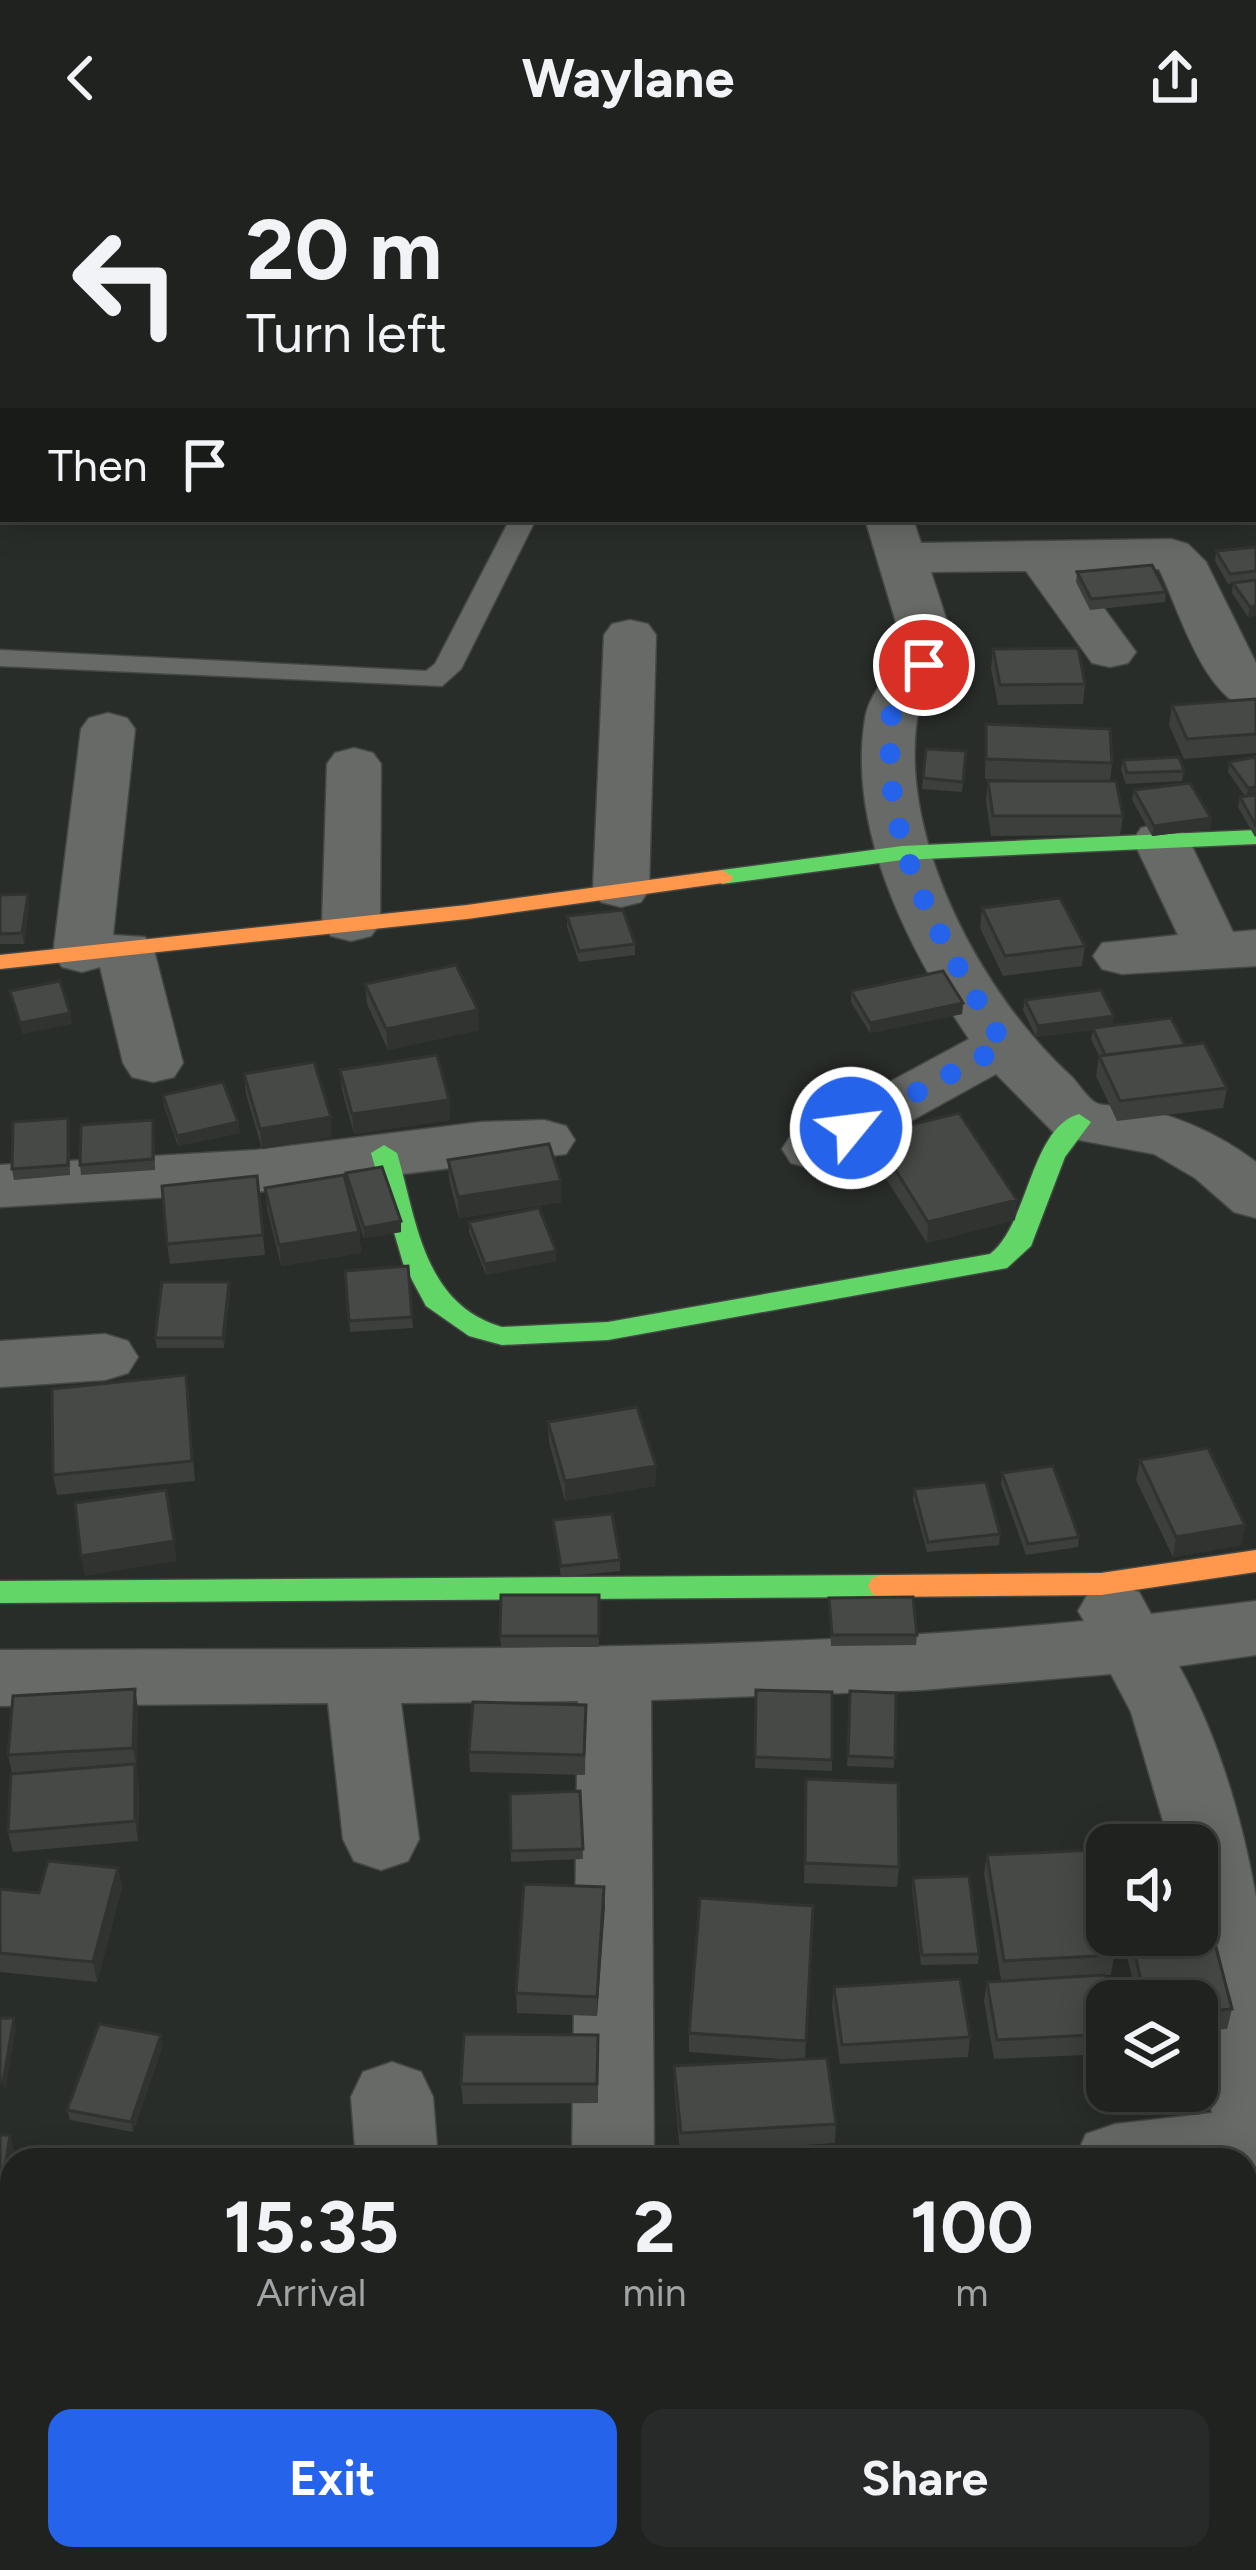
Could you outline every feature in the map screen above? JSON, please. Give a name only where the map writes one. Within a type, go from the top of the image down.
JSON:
[{"type":"street","points":[[1079,1122],[1064,1100],[1004,1045],[949,952],[902,854],[891,797],[891,717],[898,695],[924,665],[929,646],[897,538],[1041,557],[1177,557],[1246,670]]},
{"type":"street","points":[[1041,557],[1110,652]]},
{"type":"street","points":[[621,890],[630,635]]},
{"type":"street","points":[[108,729],[104,952],[153,1063]]},
{"type":"street","points":[[351,924],[354,764]]},
{"type":"street","points":[[0,962],[351,924],[902,854],[1256,837]]},
{"type":"street","points":[[1160,840],[1235,950]]},
{"type":"street","points":[[1122,956],[1235,950]]},
{"type":"street","points":[[813,1149],[1004,1045]]},
{"type":"street","points":[[1079,1122],[1113,1121],[1167,1132],[1204,1152],[1256,1197]]},
{"type":"street","points":[[384,1153],[416,1263],[435,1300],[478,1329],[532,1337],[608,1330],[998,1262],[1018,1246],[1053,1155],[1079,1122]]},
{"type":"street","points":[[0,1186],[256,1171],[384,1153],[544,1141]]},
{"type":"street","points":[[0,1364],[105,1357]]},
{"type":"street","points":[[0,1678],[615,1674],[950,1661],[1116,1615],[1256,1561]]},
{"type":"street","points":[[0,1592],[1116,1615],[1256,1628]]},
{"type":"street","points":[[1116,1615],[1168,1712],[1210,1851],[1256,2130]]},
{"type":"street","points":[[613,2148],[615,1674]]},
{"type":"street","points":[[361,1675],[381,1839]]},
{"type":"street","points":[[1221,2148],[1256,2144]]},
{"type":"lane","points":[[0,658],[432,680],[447,669],[521,522]]},
{"type":"building","points":[[1256,547],[1256,571],[1230,574],[1216,551]]},
{"type":"building","points":[[1152,565],[1166,592],[1091,599],[1077,572]]},
{"type":"building","points":[[1256,580],[1256,606],[1250,607],[1233,583]]},
{"type":"building","points":[[1078,648],[1085,684],[1000,685],[993,649]]},
{"type":"building","points":[[1256,699],[1256,734],[1187,739],[1172,705]]},
{"type":"building","points":[[986,724],[1110,729],[1112,763],[986,759]]},
{"type":"building","points":[[926,749],[966,751],[963,782],[923,778]]},
{"type":"building","points":[[1179,757],[1184,771],[1127,773],[1123,760]]},
{"type":"building","points":[[1256,757],[1256,787],[1248,788],[1229,762]]},
{"type":"building","points":[[988,781],[1116,781],[1123,816],[993,816]]},
{"type":"building","points":[[1190,783],[1211,818],[1154,826],[1134,790]]},
{"type":"building","points":[[1256,795],[1256,826],[1240,797]]},
{"type":"building","points":[[28,894],[22,933],[0,934],[0,895]]},
{"type":"building","points":[[1060,898],[1085,946],[1005,956],[982,908]]},
{"type":"building","points":[[623,910],[635,944],[579,951],[567,916]]},
{"type":"building","points":[[456,965],[478,1010],[386,1029],[365,984]]},
{"type":"building","points":[[943,971],[963,1003],[870,1023],[851,991]]},
{"type":"building","points":[[60,981],[70,1013],[20,1023],[10,991]]},
{"type":"building","points":[[1101,990],[1114,1016],[1038,1026],[1025,1000]]},
{"type":"building","points":[[1171,1018],[1185,1045],[1105,1055],[1093,1028]]},
{"type":"building","points":[[1204,1043],[1227,1088],[1120,1101],[1099,1056]]},
{"type":"building","points":[[437,1055],[449,1100],[352,1114],[340,1070]]},
{"type":"building","points":[[314,1062],[331,1117],[260,1129],[244,1074]]},
{"type":"building","points":[[223,1082],[238,1122],[177,1136],[163,1095]]},
{"type":"building","points":[[959,1113],[1017,1200],[928,1222],[873,1134]]},
{"type":"building","points":[[68,1118],[68,1165],[12,1169],[13,1122]]},
{"type":"building","points":[[153,1120],[153,1159],[80,1165],[81,1125]]},
{"type":"building","points":[[549,1144],[561,1181],[458,1197],[448,1160]]},
{"type":"building","points":[[382,1167],[401,1221],[364,1228],[346,1173]]},
{"type":"building","points":[[344,1175],[359,1232],[279,1245],[265,1188]]},
{"type":"building","points":[[257,1176],[263,1235],[167,1244],[162,1186]]},
{"type":"building","points":[[539,1208],[556,1251],[485,1264],[469,1222]]},
{"type":"building","points":[[408,1266],[412,1317],[349,1321],[345,1271]]},
{"type":"building","points":[[162,1282],[229,1282],[223,1338],[155,1338]]},
{"type":"building","points":[[186,1375],[192,1461],[53,1475],[52,1389]]},
{"type":"building","points":[[637,1407],[656,1466],[565,1481],[548,1422]]},
{"type":"building","points":[[1208,1448],[1245,1525],[1176,1537],[1140,1460]]},
{"type":"building","points":[[1053,1466],[1079,1537],[1028,1544],[1002,1473]]},
{"type":"building","points":[[986,1482],[1000,1534],[928,1542],[914,1489]]},
{"type":"building","points":[[166,1490],[174,1541],[81,1556],[75,1503]]},
{"type":"building","points":[[612,1514],[620,1560],[561,1566],[553,1520]]},
{"type":"building","points":[[501,1595],[599,1595],[599,1636],[500,1636]]},
{"type":"building","points":[[913,1597],[917,1635],[832,1635],[829,1598]]},
{"type":"building","points":[[135,1689],[133,1748],[8,1755],[13,1696]]},
{"type":"building","points":[[756,1690],[832,1692],[832,1760],[755,1757]]},
{"type":"building","points":[[850,1691],[896,1693],[895,1758],[848,1756]]},
{"type":"building","points":[[473,1702],[586,1705],[584,1755],[469,1752]]},
{"type":"building","points":[[135,1764],[135,1821],[8,1832],[11,1774]]},
{"type":"building","points":[[806,1779],[898,1783],[899,1867],[805,1863]]},
{"type":"building","points":[[580,1791],[583,1849],[511,1851],[510,1794]]},
{"type":"building","points":[[1086,1850],[1086,1956],[1096,1956],[1004,1961],[987,1855]]},
{"type":"building","points":[[48,1861],[118,1868],[93,1962],[0,1953],[0,1889],[39,1893]]},
{"type":"building","points":[[969,1876],[979,1954],[922,1955],[913,1878]]},
{"type":"building","points":[[524,1884],[604,1887],[597,1997],[516,1993]]},
{"type":"building","points":[[700,1898],[813,1906],[806,2041],[689,2033]]},
{"type":"building","points":[[1218,1955],[1232,2009],[1218,2010],[1218,1980],[1141,1980],[1135,1956]]},
{"type":"building","points":[[1105,1975],[1106,1980],[1086,1980],[1086,2035],[997,2040],[987,1982]]},
{"type":"building","points":[[960,1979],[970,2037],[842,2045],[834,1987]]},
{"type":"building","points":[[0,2018],[14,2018],[3,2082],[0,2082]]},
{"type":"building","points":[[99,2024],[161,2035],[131,2122],[67,2110]]},
{"type":"building","points":[[464,2034],[598,2035],[597,2084],[461,2084]]},
{"type":"building","points":[[827,2058],[836,2124],[681,2133],[674,2066]]},
{"type":"building","points":[[0,2135],[10,2135],[8,2148],[0,2148]]},
{"type":"traffic: fast","points":[[722,877],[902,853],[1256,837]]},
{"type":"traffic: fast","points":[[384,1153],[416,1263],[435,1300],[478,1329],[502,1336],[608,1331],[998,1262],[1018,1246],[1053,1155],[1079,1122]]},
{"type":"traffic: fast","points":[[0,1592],[882,1586]]},
{"type":"traffic: slow","points":[[0,962],[467,912],[722,877]]},
{"type":"traffic: slow","points":[[882,1586],[1101,1584],[1256,1561]]},
{"type":"route","points":[[851,1128],[1004,1045],[949,952],[902,854],[891,797],[891,717],[898,695],[924,665]]}]
